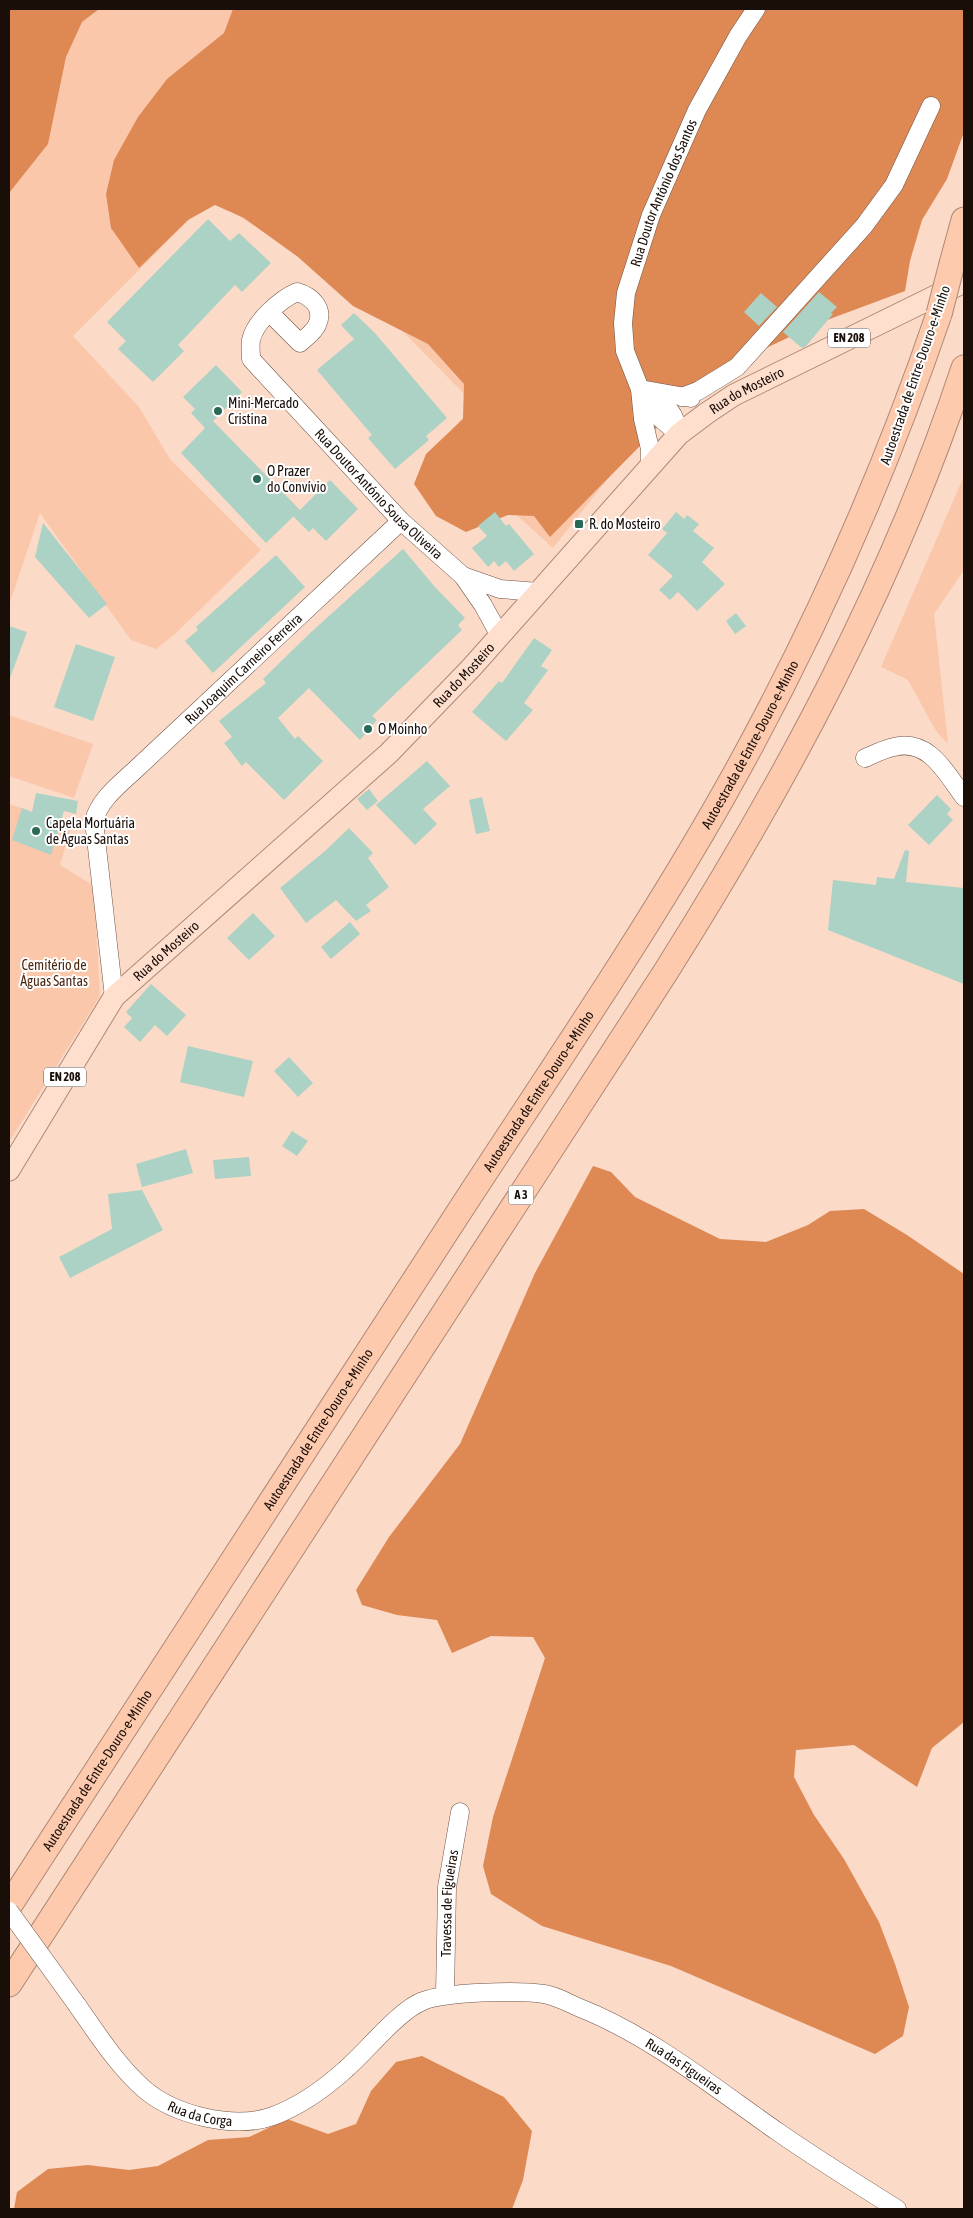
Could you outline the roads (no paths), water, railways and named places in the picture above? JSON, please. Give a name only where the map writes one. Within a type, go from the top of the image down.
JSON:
[{"type":"highway","name":"Autoestrada de Entre-Douro-e-Minho","points":[[9,1906],[613,975],[722,797],[772,707],[832,584],[888,456],[939,314],[958,273],[964,220]]},
{"type":"highway","name":"A 3","points":[[9,1984],[659,982],[737,856],[805,736],[867,611],[934,451],[964,368]]},
{"type":"main road","name":"Rua do Mosteiro","points":[[9,1170],[114,997],[389,753],[500,636],[679,434],[734,395],[958,273]]},
{"type":"street","name":"Rua Doutor António dos Santos","points":[[650,467],[650,449],[643,419],[642,397],[625,351],[622,323],[626,293],[651,215],[697,110],[738,36],[756,9]]},
{"type":"street","points":[[682,397],[698,391],[737,367],[864,226],[894,185],[931,106]]},
{"type":"street","name":"Rua Doutor António Sousa Oliveira","points":[[270,312],[254,332],[250,348],[251,359],[401,521],[463,576],[483,605],[500,636]]},
{"type":"street","points":[[642,397],[714,398],[734,395]]},
{"type":"street","points":[[642,397],[660,400],[672,410],[677,421],[679,434]]},
{"type":"street","name":"Rua Joaquim Carneiro Ferreira","points":[[114,997],[94,821],[99,808],[117,787],[401,521]]},
{"type":"street","name":"Rua Doutor António Sousa Oliveira","points":[[463,576],[500,589],[538,592]]},
{"type":"street","points":[[865,758],[894,746],[911,745],[930,752],[964,797]]},
{"type":"street","name":"Travessa de Figueiras","points":[[445,1995],[447,1887],[460,1812]]},
{"type":"street","name":"Rua da Corga","points":[[9,1911],[118,2062],[146,2090],[171,2108],[194,2115],[223,2120],[253,2121],[272,2116],[328,2085],[421,2001],[445,1995]]},
{"type":"street","name":"Rua das Figueiras","points":[[445,1995],[544,1994],[562,1998],[606,2018],[684,2067],[808,2154],[897,2209]]},
{"type":"place","name":"Mini-Mercado Cristina","points":[[218,411]]},
{"type":"place","name":"O Prazer do Convívio","points":[[257,479]]},
{"type":"place","name":"R. do Mosteiro","points":[[579,524]]},
{"type":"place","name":"O Moinho","points":[[368,729]]},
{"type":"place","name":"Capela Mortuária de Águas Santas","points":[[36,831]]},
{"type":"park label","name":"Cemitério de Águas Santas","points":[[54,974]]}]
